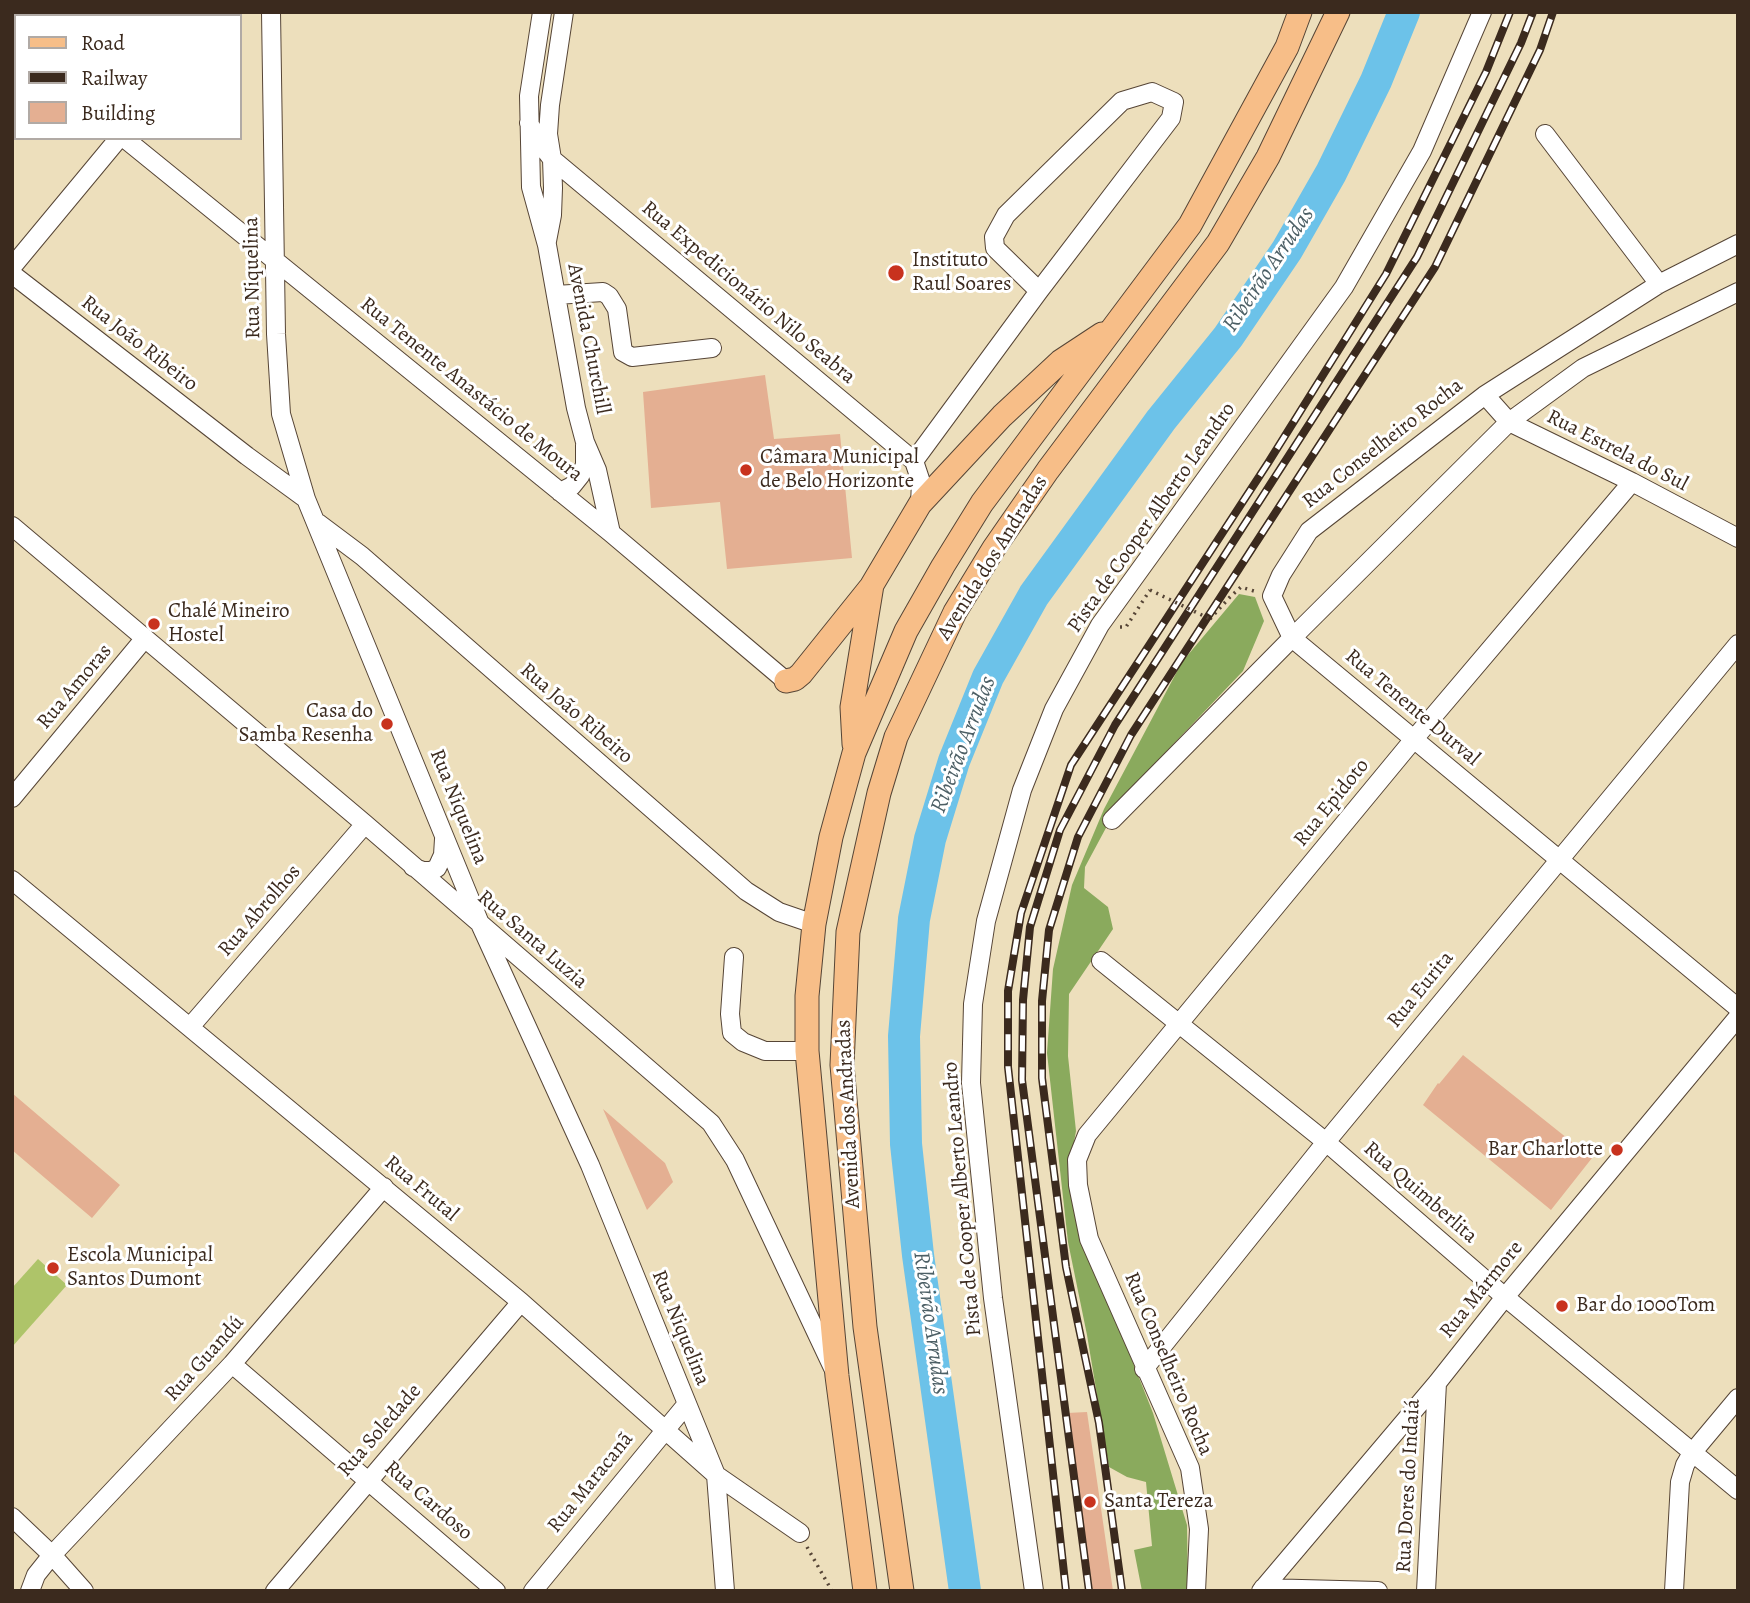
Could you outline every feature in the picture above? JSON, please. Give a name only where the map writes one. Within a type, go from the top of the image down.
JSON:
[{"type":"main road","name":"Avenida dos Andradas","points":[[865,1591],[837,1376],[807,1051],[807,996],[814,924],[831,837],[854,753],[906,631],[975,513],[1191,225],[1287,47],[1300,12]]},
{"type":"main road","name":"Avenida dos Andradas","points":[[902,1591],[865,1327],[842,1065],[848,932],[879,793],[896,737],[955,612],[994,548],[1048,470],[1218,243],[1269,157],[1338,12]]},
{"type":"main road","points":[[786,681],[801,674],[872,585],[920,504],[1002,416],[1061,361],[1119,322]]},
{"type":"main road","points":[[854,753],[852,708],[872,585]]},
{"type":"street","name":"Rua Niquelina","points":[[271,12],[276,334],[281,414],[306,499],[481,926],[590,1165],[716,1475],[725,1591]]},
{"type":"street","name":"Avenida Churchill","points":[[542,12],[529,96],[531,187],[547,245],[585,442],[597,470],[611,533]]},
{"type":"street","name":"Avenida Churchill","points":[[547,245],[552,215],[552,159],[548,134],[550,105],[564,12]]},
{"type":"street","name":"Pista de Cooper Alberto Leandro","points":[[1034,1591],[993,1297],[971,1083],[973,1004],[986,921],[1022,790],[1054,709],[1100,625],[1344,287],[1422,151],[1482,12]]},
{"type":"street","points":[[920,504],[921,482],[914,461],[1171,118],[1174,102],[1152,92],[1122,101],[1006,215],[993,236],[995,248],[1039,291]]},
{"type":"street","name":"Rua Expedicionário Nilo Seabra","points":[[529,123],[552,159],[914,461]]},
{"type":"street","points":[[1545,134],[1659,284]]},
{"type":"street","points":[[12,267],[119,140]]},
{"type":"street","name":"Rua Tenente Anastácio de Moura","points":[[124,140],[611,533],[786,681]]},
{"type":"street","name":"Rua Conselheiro Rocha","points":[[1272,596],[1281,575],[1309,531],[1485,395],[1659,284],[1738,244]]},
{"type":"street","name":"Rua João Ribeiro","points":[[12,274],[306,499]]},
{"type":"street","points":[[556,295],[603,292],[609,296],[617,309],[623,352],[632,357],[712,348]]},
{"type":"street","points":[[1112,820],[1509,422],[1583,368],[1738,292]]},
{"type":"street","name":"Rua Estrela do Sul","points":[[1485,395],[1509,422],[1738,538]]},
{"type":"street","name":"Avenida Churchill","points":[[560,492],[572,486],[580,476],[584,465],[585,442]]},
{"type":"street","name":"Rua Epidoto","points":[[1077,1160],[1087,1135],[1414,738],[1632,482]]},
{"type":"street","name":"Rua João Ribeiro","points":[[317,522],[362,556],[746,891],[779,912],[814,924]]},
{"type":"street","name":"Rua Santa Luzia","points":[[12,526],[365,824],[711,1123],[735,1160],[837,1376]]},
{"type":"street","points":[[340,579],[346,566],[362,556]]},
{"type":"street","points":[[1272,596],[1292,638]]},
{"type":"street","name":"Rua Amoras","points":[[12,798],[145,638]]},
{"type":"street","name":"Rua Tenente Durval","points":[[1292,638],[1738,1008]]},
{"type":"street","name":"Rua Eurita","points":[[1144,1369],[1326,1142],[1738,644]]},
{"type":"street","name":"Rua Abrolhos","points":[[190,1027],[365,824]]},
{"type":"street","points":[[410,865],[423,871],[437,868],[443,855],[444,834]]},
{"type":"street","name":"Rua Frutal","points":[[12,880],[521,1302],[716,1475],[800,1534]]},
{"type":"street","points":[[734,957],[730,1014],[732,1033],[743,1042],[765,1051],[807,1051]]},
{"type":"street","name":"Rua Quimberlita","points":[[1101,961],[1326,1142],[1505,1297],[1738,1490]]},
{"type":"street","name":"Rua Mármore","points":[[1262,1589],[1437,1383],[1505,1297],[1738,1017]]},
{"type":"street","name":"Rua Conselheiro Rocha","points":[[1077,1160],[1078,1185],[1089,1239],[1189,1468],[1199,1530],[1196,1591]]},
{"type":"street","name":"Rua Guandú","points":[[30,1591],[36,1575],[52,1555],[233,1364],[384,1187]]},
{"type":"street","name":"Rua Soledade","points":[[275,1591],[521,1302]]},
{"type":"street","name":"Rua Cardoso","points":[[233,1364],[496,1591]]},
{"type":"street","name":"Rua Dores do Indaiá","points":[[1426,1591],[1437,1383]]},
{"type":"street","points":[[1674,1591],[1680,1482],[1685,1465],[1738,1398]]},
{"type":"street","name":"Rua Maracanã","points":[[533,1591],[686,1405]]},
{"type":"street","points":[[12,1517],[52,1555],[84,1591]]},
{"type":"street","points":[[1262,1589],[1378,1591]]},
{"type":"path","points":[[1126,627],[1150,590],[1210,619],[1241,587],[1272,596]]},
{"type":"path","points":[[800,1534],[832,1591]]},
{"type":"green space","points":[[1239,594],[1255,597],[1264,621],[1243,671],[1122,798],[1085,867],[1084,888],[1108,907],[1113,929],[1069,994],[1068,1056],[1076,1131],[1070,1164],[1088,1249],[1153,1413],[1187,1525],[1188,1591],[1142,1591],[1134,1550],[1152,1546],[1146,1482],[1127,1477],[1109,1467],[1068,1242],[1047,1053],[1053,969],[1072,885],[1104,809],[1182,662]]},
{"type":"green space","points":[[38,1259],[67,1285],[12,1347],[12,1288]]},
{"type":"building","name":"Câmara Municipal de Belo Horizonte","points":[[765,375],[774,439],[840,434],[852,558],[727,569],[720,502],[651,508],[643,392]]},
{"type":"building","points":[[1463,1055],[1592,1158],[1551,1210],[1423,1105]]},
{"type":"building","points":[[12,1093],[120,1185],[92,1218],[12,1150]]},
{"type":"building","points":[[603,1109],[665,1163],[673,1182],[647,1210]]},
{"type":"building","name":"Santa Tereza","points":[[1087,1412],[1113,1591],[1093,1591],[1067,1413]]},
{"type":"waterway","name":"Ribeirão Arrudas","points":[[965,1591],[918,1255],[906,1144],[904,1036],[914,919],[930,839],[954,761],[988,677],[1034,595],[1161,420],[1228,337],[1287,250],[1331,173],[1376,81],[1404,12]]},
{"type":"railway","points":[[1066,1591],[1008,1067],[1008,991],[1021,913],[1071,765],[1268,463],[1386,274],[1486,72],[1510,12]]},
{"type":"railway","points":[[1089,1591],[1022,1080],[1023,1000],[1030,927],[1060,830],[1115,725],[1417,257],[1521,43],[1533,12]]},
{"type":"railway","points":[[1122,1591],[1099,1423],[1066,1267],[1042,1078],[1042,1001],[1049,930],[1078,837],[1131,735],[1435,267],[1540,50],[1553,12]]},
{"type":"place","name":"Instituto Raul Soares","points":[[896,273]]},
{"type":"place","name":"Câmara Municipal de Belo Horizonte","points":[[746,470]]},
{"type":"place","name":"Chalé Mineiro Hostel","points":[[154,624]]},
{"type":"place","name":"Casa do Samba Resenha","points":[[387,724]]},
{"type":"place","name":"Bar Charlotte","points":[[1617,1150]]},
{"type":"place","name":"Escola Municipal Santos Dumont","points":[[53,1268]]},
{"type":"place","name":"Bar do 1000Tom","points":[[1562,1306]]},
{"type":"place","name":"Santa Tereza","points":[[1090,1502]]}]
